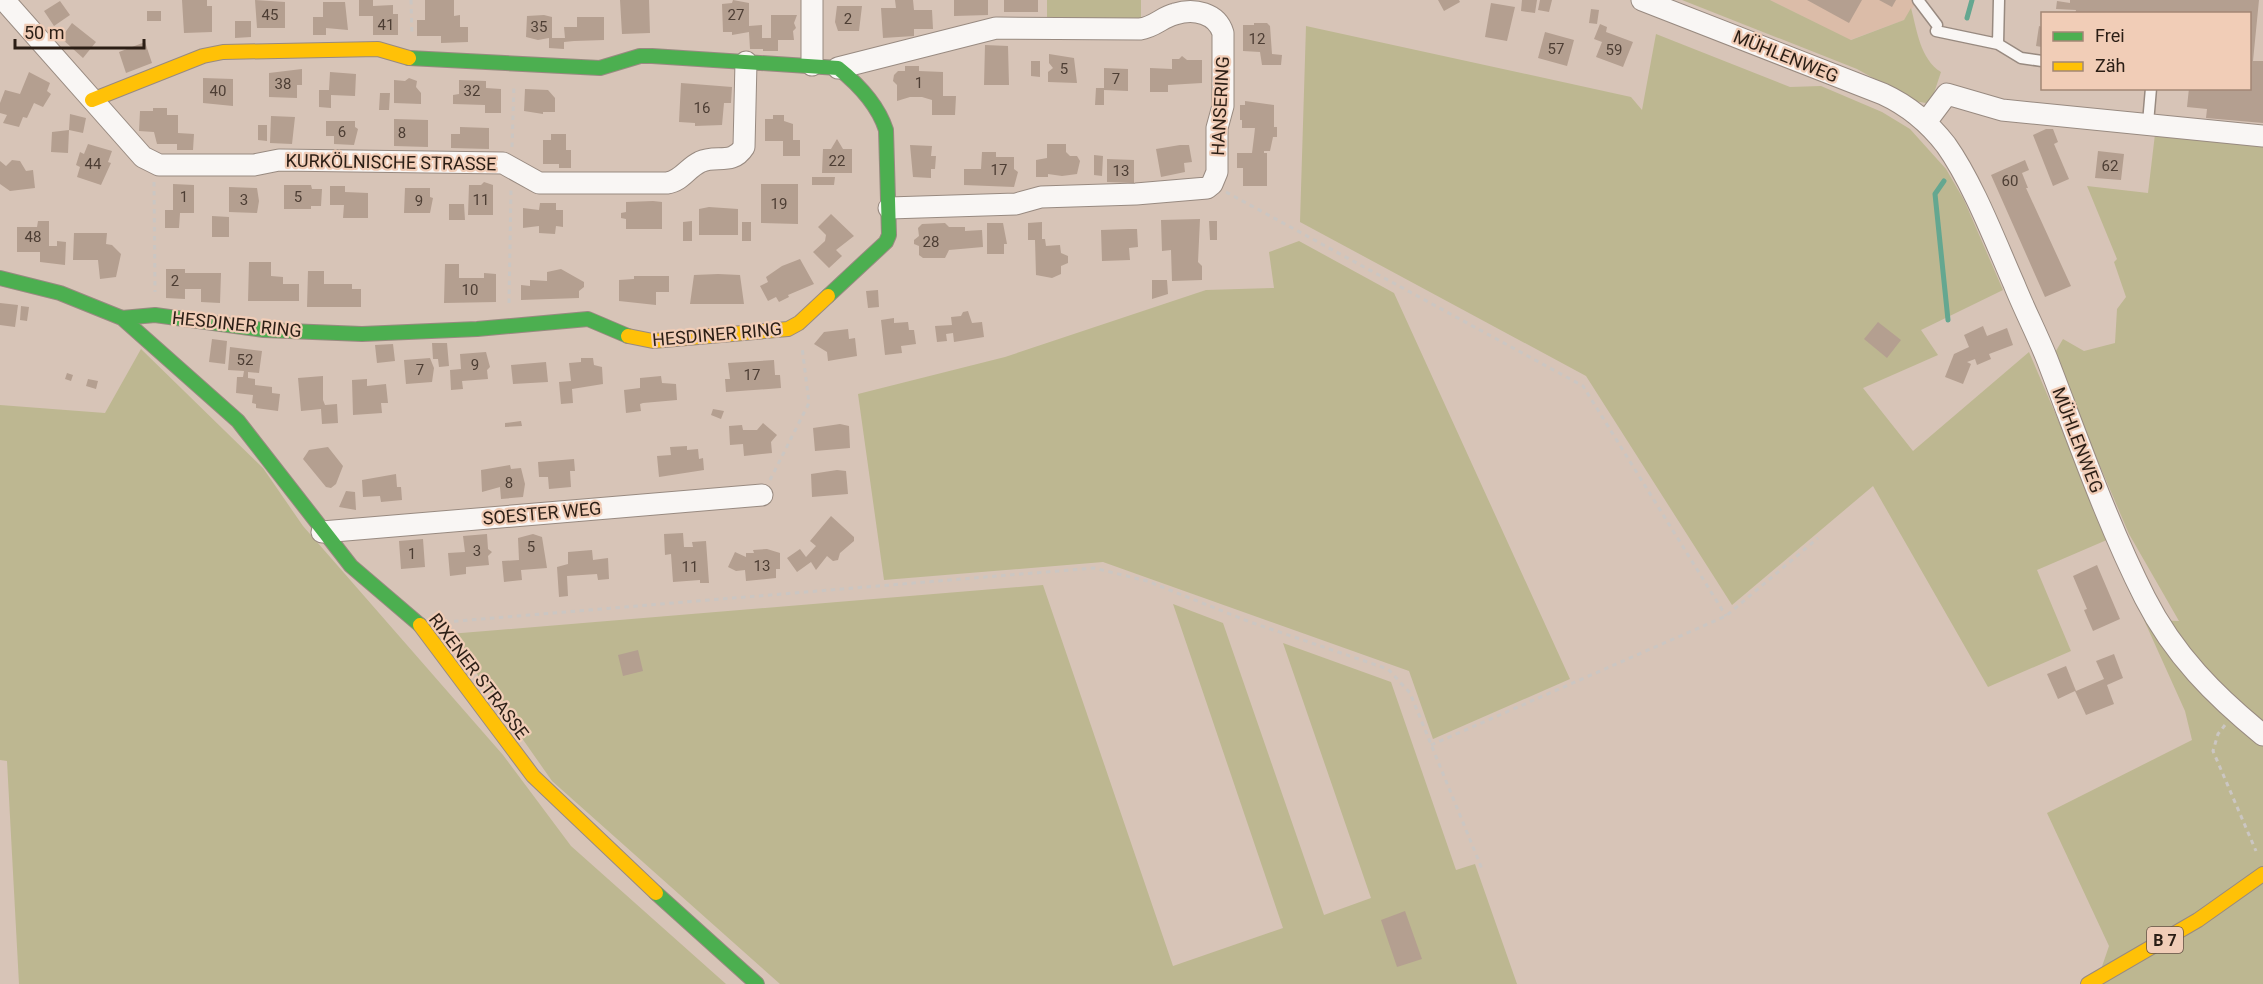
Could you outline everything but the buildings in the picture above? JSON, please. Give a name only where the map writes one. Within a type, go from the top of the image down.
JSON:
[{"type":"street","points":[[4,0],[152,164]]},
{"type":"street","points":[[812,0],[812,65]]},
{"type":"street","name":"MÜHLENWEG","points":[[1642,0],[1883,94],[1908,108],[1926,122],[1952,154],[1992,233],[2046,356],[2099,495],[2146,600],[2193,672],[2263,735]]},
{"type":"street","name":"HANSERING","points":[[838,68],[996,28],[1140,29],[1157,26],[1177,13],[1206,14],[1217,20],[1223,33],[1223,106],[1218,128],[1217,172],[1212,184]]},
{"type":"street","points":[[92,100],[214,52],[368,48],[386,50],[412,59],[600,68],[646,56],[838,68]]},
{"type":"street","name":"KURKÖLNISCHE STRASSE","points":[[152,164],[254,165],[279,160],[502,163],[512,178],[528,179],[539,183],[667,183],[678,180],[700,162],[730,159],[744,147],[746,62]]},
{"type":"street","name":"HESDINER RING","points":[[122,318],[155,315],[264,330],[325,333],[429,332],[588,319],[636,339],[653,341],[784,329],[799,323],[883,247],[889,235],[885,123],[855,83],[838,68]]},
{"type":"street","points":[[1926,122],[1947,94],[2002,110],[2263,136]]},
{"type":"street","points":[[889,208],[1016,204],[1047,196],[1200,191],[1212,184]]},
{"type":"street","name":"RIXENER STRASSE","points":[[0,278],[60,292],[122,318],[196,381],[238,421],[322,532],[351,566],[423,628],[532,776],[607,849],[757,984]]},
{"type":"street","name":"SOESTER WEG","points":[[322,532],[762,495]]},
{"type":"street","name":"B 7","points":[[2088,984],[2149,951],[2263,874]]},
{"type":"lane","points":[[1918,0],[1937,28],[1998,44],[2021,58],[2041,61]]},
{"type":"lane","points":[[1998,44],[1999,0]]},
{"type":"lane","points":[[2148,123],[2151,90]]},
{"type":"path","points":[[411,0],[412,59]]},
{"type":"path","points":[[509,326],[514,64]]},
{"type":"path","points":[[152,164],[155,315]]},
{"type":"path","points":[[1212,184],[1583,386],[1726,616]]},
{"type":"path","points":[[762,495],[809,403],[799,323]]},
{"type":"path","points":[[1431,745],[1726,616],[1818,538]]},
{"type":"path","points":[[423,628],[440,623],[1094,568],[1147,581],[1250,622],[1388,669],[1410,693],[1482,869]]},
{"type":"path","points":[[2234,711],[2218,734],[2213,751],[2259,858]]},
{"type":"shaded area","points":[[1047,0],[1141,0],[1141,22],[1047,23]]},
{"type":"shaded area","points":[[1682,0],[1770,0],[1851,40],[1904,20],[1911,8],[1924,52],[1928,60],[1941,72],[1932,99],[1926,103],[1914,101],[1857,69]]},
{"type":"shaded area","points":[[1770,0],[1918,0],[1904,20],[1850,40]]},
{"type":"shaded area","points":[[1306,26],[1631,97],[1642,110],[1656,34],[1790,87],[1821,86],[1882,112],[1910,129],[1946,169],[1964,200],[2003,290],[1921,330],[1938,355],[1863,388],[1913,451],[2029,352],[2109,539],[2037,570],[2071,651],[1988,687],[1873,486],[1732,605],[1586,376],[1300,222]]},
{"type":"shaded area","points":[[2155,134],[2263,142],[2263,984],[2096,984],[2109,946],[2047,813],[2192,740],[2185,711],[2144,620],[2179,621],[2129,534],[2053,356],[2063,339],[2084,351],[2115,343],[2117,309],[2126,297],[2114,262],[2117,259],[2087,186],[2148,193]]},
{"type":"shaded area","points":[[1299,241],[1394,293],[1570,679],[1433,739],[1409,671],[1103,562],[884,580],[858,394],[1005,357],[1206,290],[1274,288],[1269,252]]},
{"type":"shaded area","points":[[141,349],[263,468],[303,526],[503,755],[571,846],[726,984],[19,984],[7,761],[0,760],[0,405],[105,413]]},
{"type":"shaded area","points":[[1043,585],[1173,966],[1283,928],[1173,604],[1223,623],[1324,915],[1371,898],[1283,643],[1391,682],[1456,870],[1475,864],[1517,984],[780,984],[552,781],[449,634]]},
{"type":"waterway","points":[[1967,18],[1972,0]]},
{"type":"waterway","points":[[1944,181],[1935,194],[1948,320]]},
{"type":"traffic: fast","points":[[409,58],[600,68],[640,56],[652,56],[838,68],[866,96],[878,112],[886,130],[889,235],[886,242],[828,296]]},
{"type":"traffic: fast","points":[[0,278],[60,293],[122,318],[238,421],[351,566],[420,625]]},
{"type":"traffic: fast","points":[[122,318],[155,315],[264,330],[362,334],[477,329],[588,319],[628,336]]},
{"type":"traffic: fast","points":[[656,893],[757,984]]},
{"type":"traffic: slow","points":[[92,100],[203,56],[223,52],[378,49],[409,58]]},
{"type":"traffic: slow","points":[[628,336],[653,341],[788,329],[799,323],[828,296]]},
{"type":"traffic: slow","points":[[420,625],[533,776],[656,893]]},
{"type":"traffic: slow","points":[[2088,984],[2198,920],[2263,874]]}]
